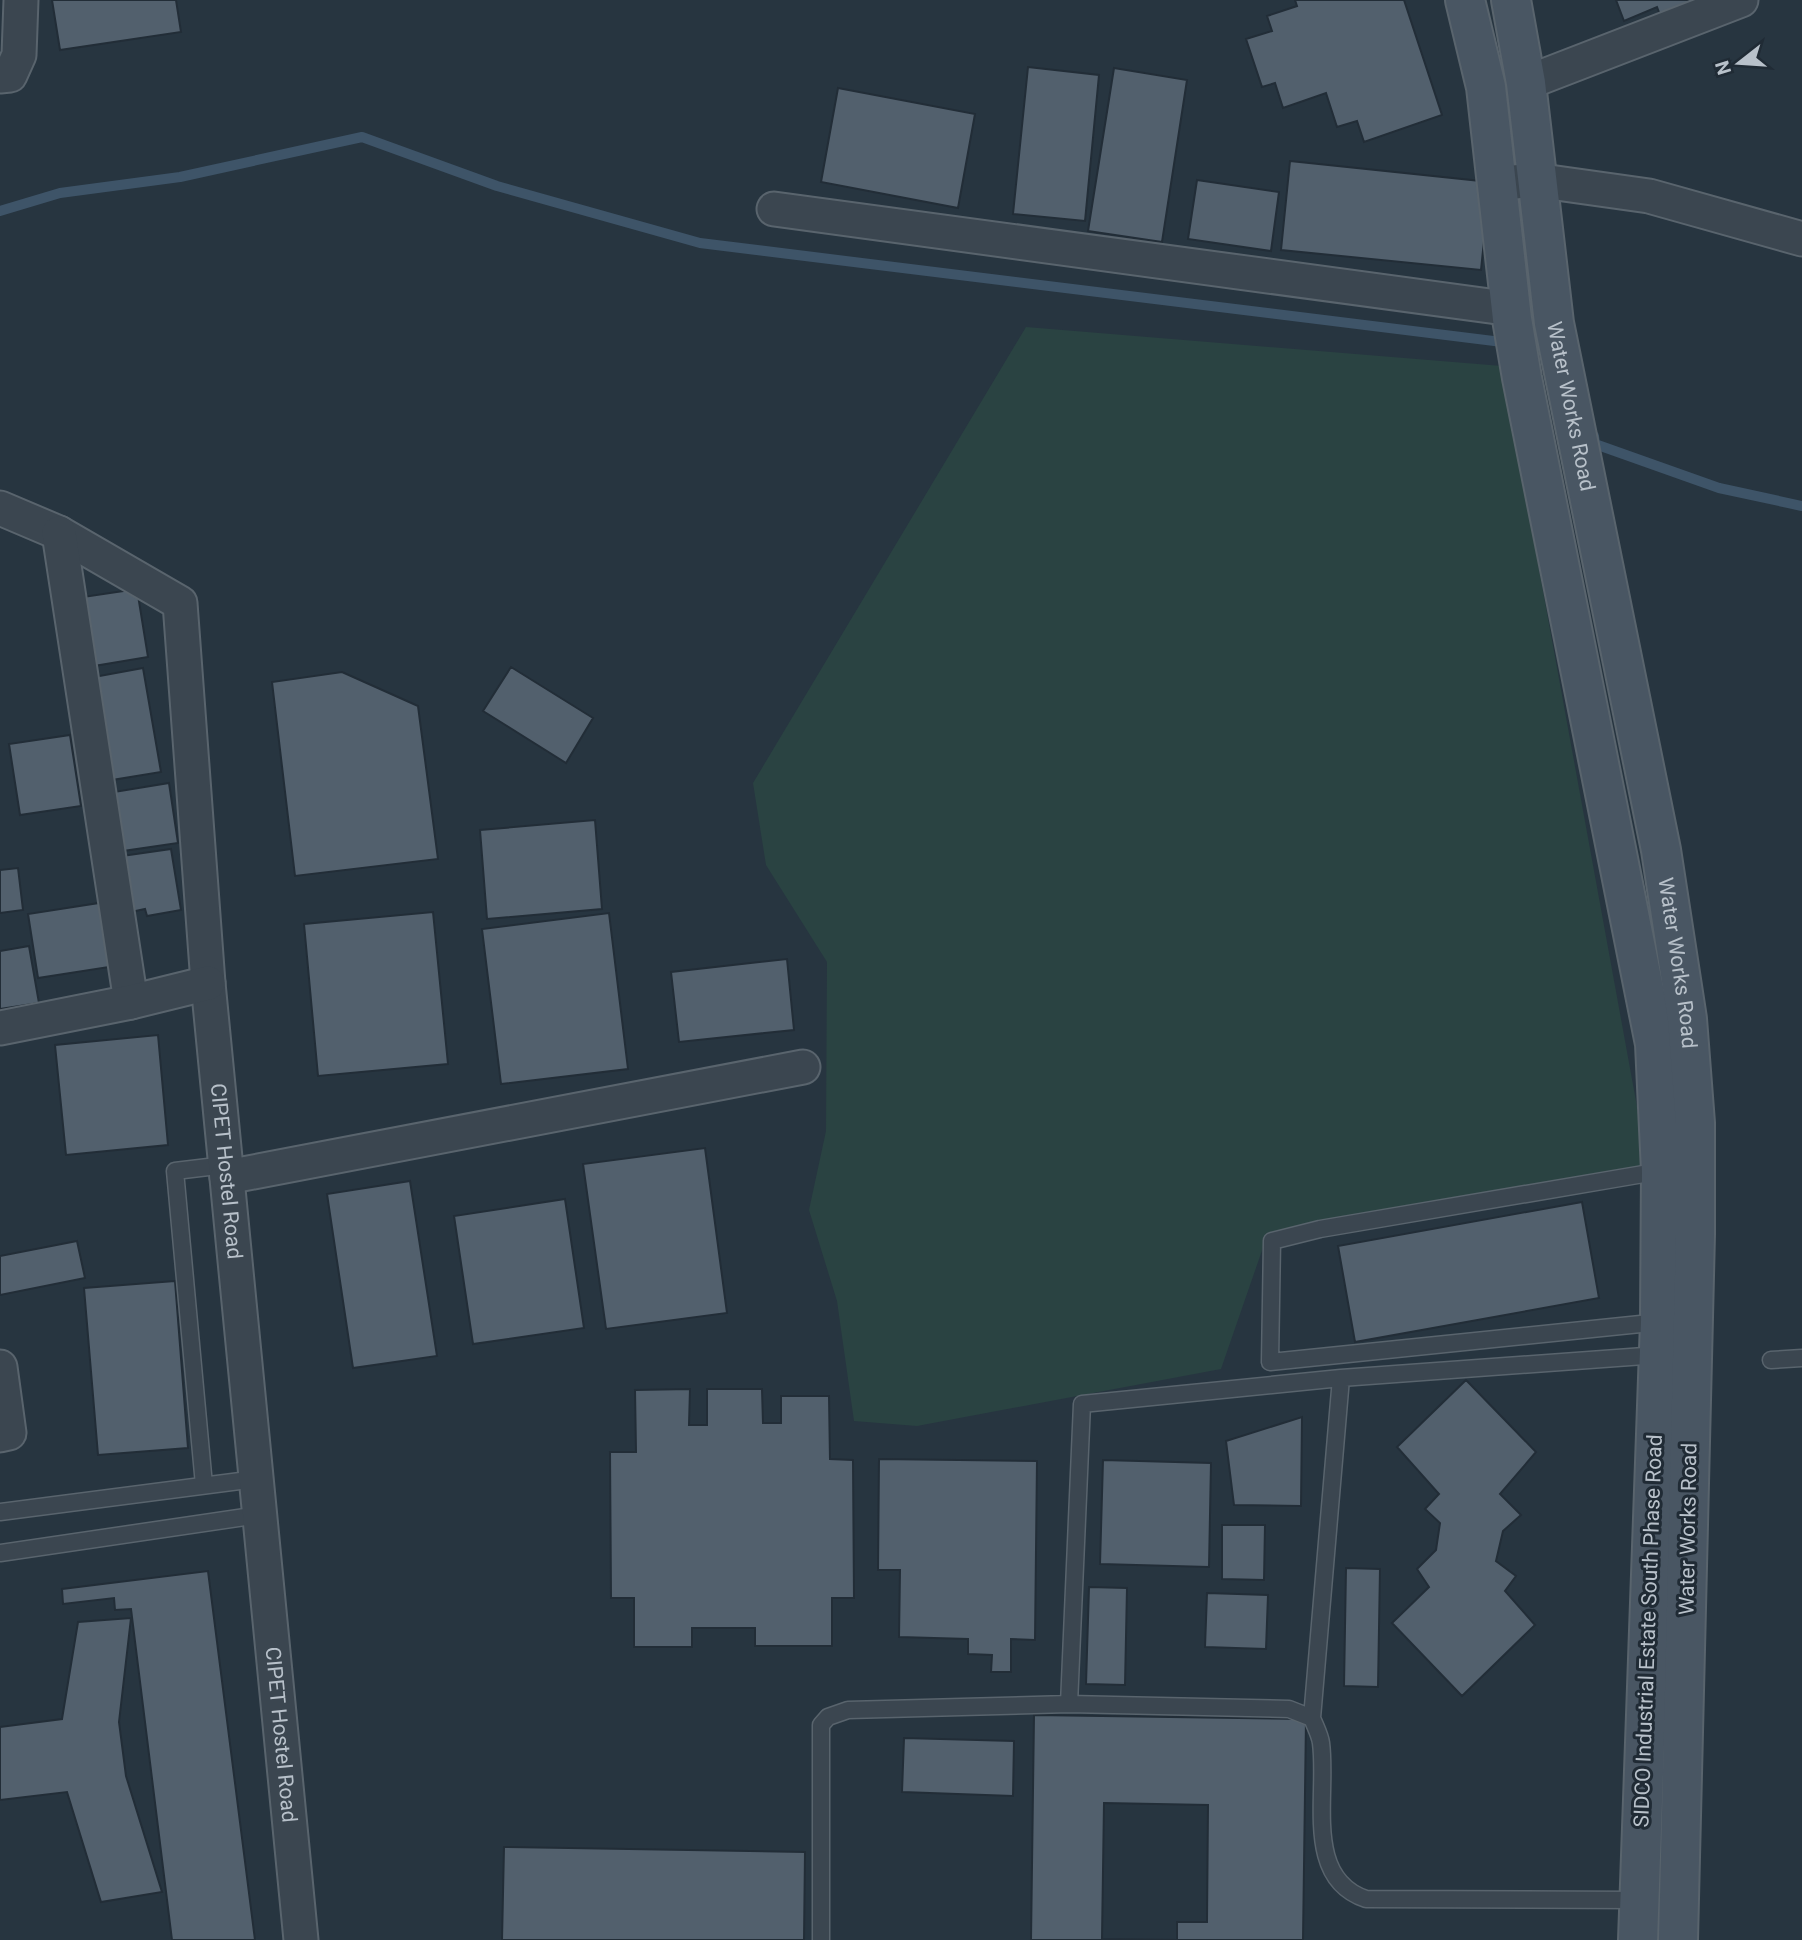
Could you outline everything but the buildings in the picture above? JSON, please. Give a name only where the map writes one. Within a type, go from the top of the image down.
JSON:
[{"type":"main road","points":[[1465,0],[1486,87],[1512,314]]},
{"type":"main road","name":"Water Works Road","points":[[1511,0],[1526,83],[1535,180],[1563,376],[1661,850],[1688,1032],[1695,1123],[1695,1234],[1678,1940]]},
{"type":"main road","name":"Water Works Road","points":[[1512,314],[1522,378],[1654,1044],[1661,1171],[1659,1338]]},
{"type":"main road","name":"SIDCO Industrial Estate South Phase Road","points":[[1638,1940],[1659,1338]]},
{"type":"street","points":[[0,76],[10,75],[19,55],[21,0]]},
{"type":"street","points":[[1526,83],[1741,0]]},
{"type":"street","points":[[1496,183],[1535,180],[1648,196],[1802,239]]},
{"type":"street","points":[[774,209],[1512,314]]},
{"type":"street","name":"CIPET Hostel Road","points":[[0,509],[59,533],[180,603],[208,983],[301,1940]]},
{"type":"street","points":[[59,533],[131,1002]]},
{"type":"street","points":[[0,1028],[131,1002],[208,983]]},
{"type":"street","points":[[226,1171],[803,1067]]},
{"type":"street","points":[[0,1367],[9,1433],[0,1435]]},
{"type":"lane","points":[[204,1485],[176,1171],[226,1171]]},
{"type":"lane","points":[[1659,1338],[1270,1362],[1272,1241],[1320,1229],[1661,1171]]},
{"type":"lane","points":[[1069,1704],[1082,1404],[1341,1378],[1659,1338]]},
{"type":"lane","points":[[1771,1360],[1802,1358]]},
{"type":"lane","points":[[1341,1378],[1312,1718],[1321,1741],[1325,1855],[1336,1881],[1348,1894],[1366,1899],[1639,1900]]},
{"type":"lane","points":[[0,1512],[256,1479]]},
{"type":"lane","points":[[0,1553],[259,1515]]},
{"type":"lane","points":[[821,1940],[821,1726],[828,1717],[848,1710],[1069,1704],[1289,1709],[1312,1718]]},
{"type":"green space","points":[[1026,327],[1502,366],[1648,1167],[1266,1239],[1221,1369],[917,1426],[854,1421],[837,1301],[809,1210],[826,1131],[827,962],[766,865],[753,783]]},
{"type":"waterway","points":[[0,211],[60,193],[180,177],[362,137],[497,186],[700,243],[1551,348]]},
{"type":"waterway","points":[[1594,436],[1595,444],[1719,488],[1802,506]]}]
